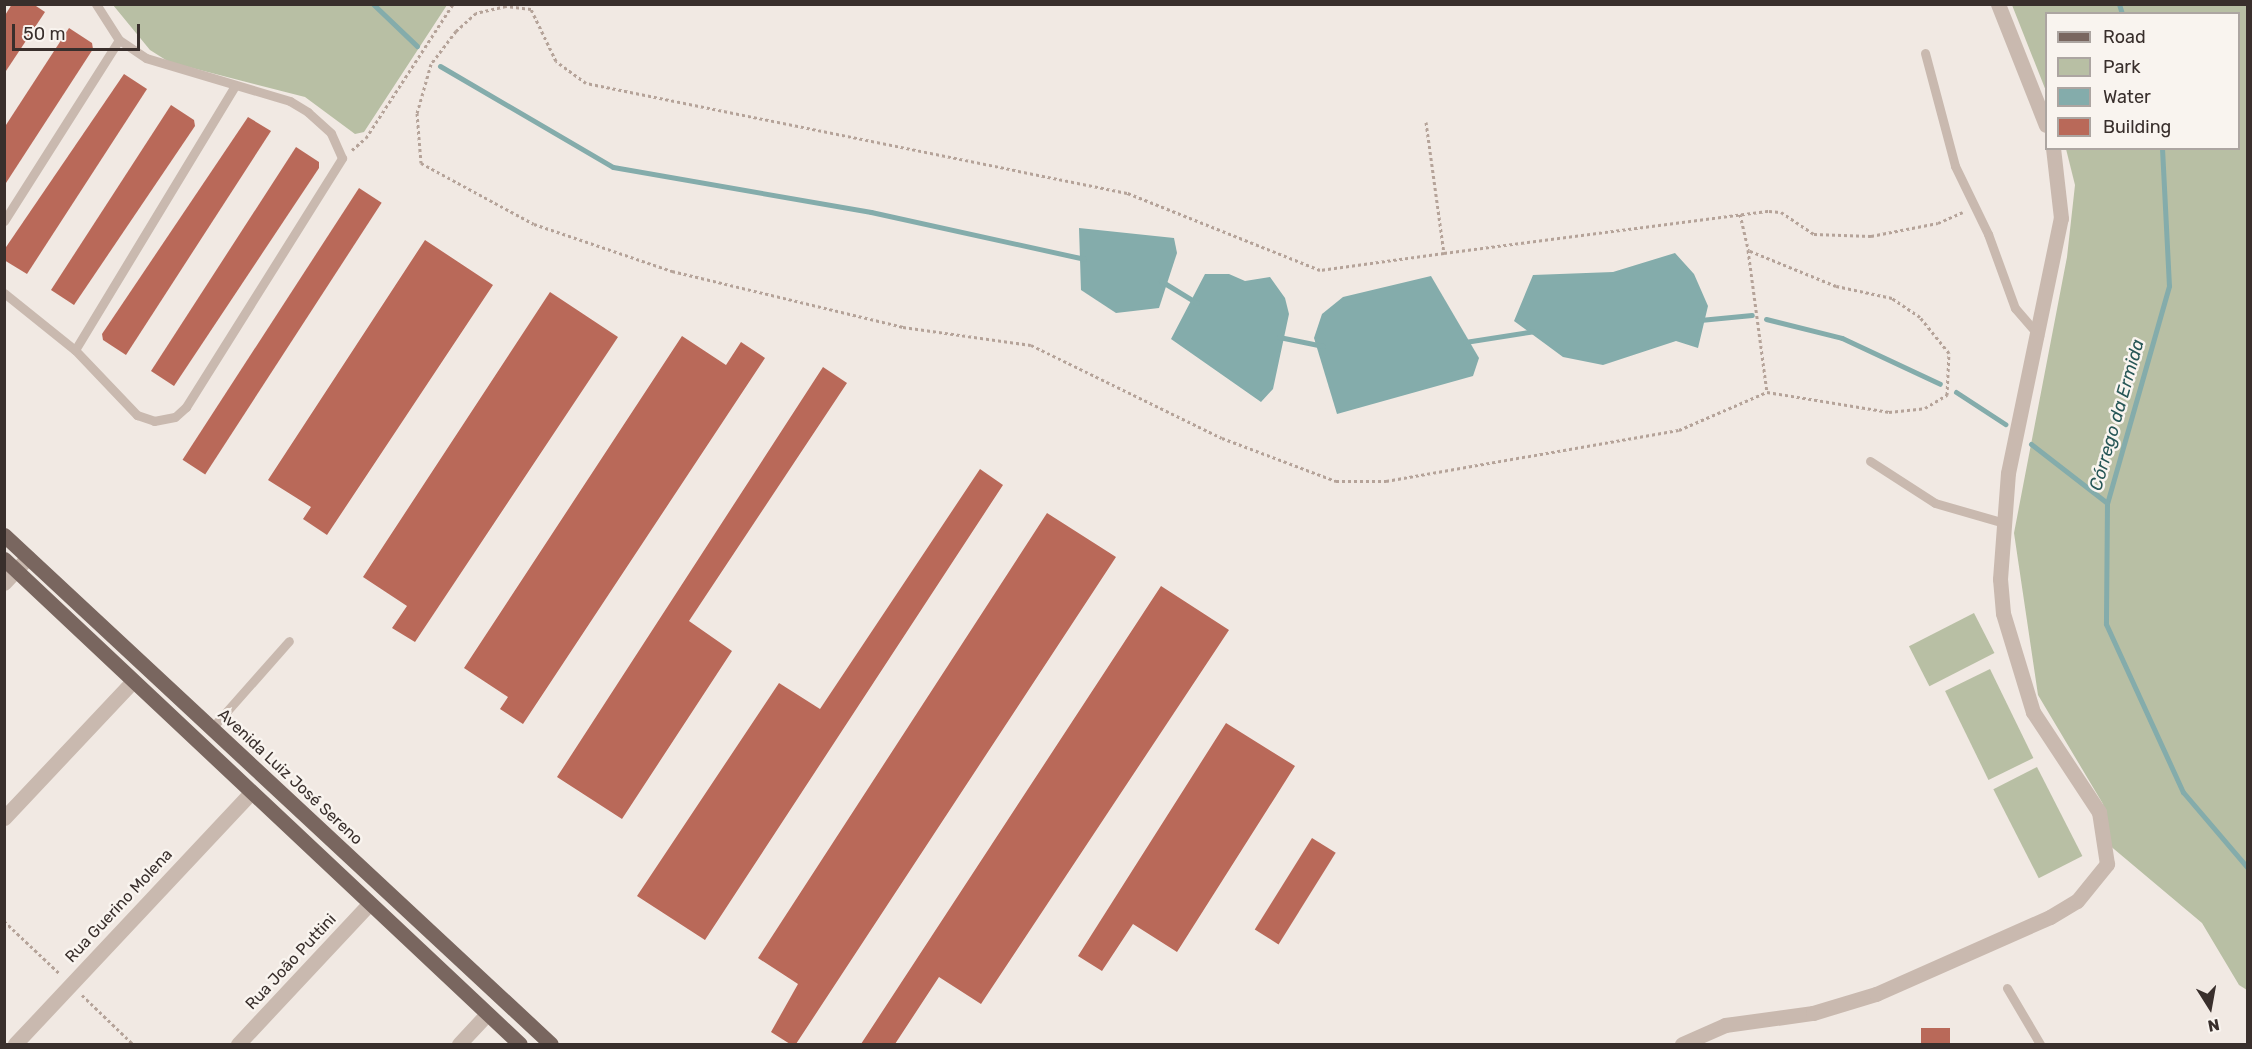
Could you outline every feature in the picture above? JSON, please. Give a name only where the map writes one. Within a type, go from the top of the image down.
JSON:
[{"type":"main road","name":"Avenida Luiz José Sereno","points":[[4,535],[551,1044]]},
{"type":"main road","points":[[4,560],[520,1044]]},
{"type":"street","points":[[1998,4],[2045,122]]},
{"type":"street","points":[[1682,1044],[1725,1025],[1813,1013],[1876,994],[2050,917],[2100,879],[2108,849],[2099,812],[2033,712],[2015,660],[2003,613],[2001,522],[2061,218],[2053,150]]},
{"type":"street","points":[[4,583],[28,556]]},
{"type":"street","points":[[4,818],[132,682]]},
{"type":"street","name":"Rua Guerino Molena","points":[[15,1044],[251,793]]},
{"type":"street","name":"Rua João Puttini","points":[[238,1044],[369,904]]},
{"type":"street","points":[[459,1044],[487,1014]]},
{"type":"lane","points":[[4,293],[75,350],[137,415],[154,421],[175,417],[186,407],[342,158],[331,133],[308,112],[235,86],[167,68],[119,39],[96,4]]},
{"type":"lane","points":[[4,221],[119,39]]},
{"type":"lane","points":[[1925,53],[1955,166],[1974,207],[2014,308],[2039,336]]},
{"type":"lane","points":[[75,350],[235,86]]},
{"type":"lane","points":[[1870,462],[1935,503],[2001,522]]},
{"type":"lane","points":[[212,728],[289,641]]},
{"type":"lane","points":[[2007,988],[2040,1044]]},
{"type":"path","points":[[342,158],[366,138],[453,4]]},
{"type":"path","points":[[1748,250],[1836,286],[1892,298],[1920,317],[1949,353],[1947,395],[1925,408],[1889,412],[1767,392],[1679,430],[1386,481],[1336,481],[1222,438],[1031,345],[903,327],[672,271],[534,224],[421,162],[417,113],[431,64],[456,31],[476,13],[506,6],[531,9],[556,61],[586,83],[1127,193],[1320,270],[1740,214],[1780,212],[1814,234],[1834,238],[1938,223],[1974,207]]},
{"type":"path","points":[[1426,122],[1444,253]]},
{"type":"path","points":[[1740,214],[1748,250],[1767,392]]},
{"type":"path","points":[[4,921],[133,1044]]},
{"type":"green space","points":[[113,5],[447,5],[364,132],[355,134],[305,97],[169,62],[150,50]]},
{"type":"green space","points":[[2012,5],[2247,5],[2247,990],[2239,985],[2202,923],[2108,844],[2103,804],[2038,695],[2014,533],[2067,257],[2075,185],[2066,150],[2240,150],[2240,12],[2045,12],[2045,88]]},
{"type":"green space","points":[[1974,613],[1994,653],[1929,686],[1909,646]]},
{"type":"green space","points":[[1990,669],[2033,758],[1988,780],[1945,691]]},
{"type":"green space","points":[[2037,767],[2082,856],[2039,878],[1993,789]]},
{"type":"water","points":[[1079,228],[1174,238],[1177,253],[1159,308],[1116,313],[1081,290]]},
{"type":"water","points":[[1675,253],[1694,274],[1708,306],[1698,348],[1676,341],[1603,365],[1563,357],[1514,321],[1533,275],[1613,272]]},
{"type":"water","points":[[1205,274],[1229,274],[1245,281],[1270,277],[1285,298],[1289,314],[1273,389],[1261,402],[1171,339]]},
{"type":"water","points":[[1431,276],[1479,358],[1473,376],[1337,414],[1314,338],[1322,314],[1343,297]]},
{"type":"building","points":[[12,4],[33,4],[45,12],[4,74],[4,17]]},
{"type":"building","points":[[69,28],[92,43],[93,49],[4,186],[4,128]]},
{"type":"building","points":[[124,74],[147,89],[27,274],[4,260],[4,250]]},
{"type":"building","points":[[171,105],[194,120],[195,126],[74,305],[51,290]]},
{"type":"building","points":[[248,117],[271,131],[126,355],[103,340],[102,334]]},
{"type":"building","points":[[296,147],[319,162],[319,168],[174,386],[151,371]]},
{"type":"building","points":[[359,188],[382,203],[205,474],[183,460]]},
{"type":"building","points":[[425,240],[493,285],[327,535],[303,519],[311,507],[268,480]]},
{"type":"building","points":[[550,292],[618,337],[415,642],[392,628],[407,606],[363,577]]},
{"type":"building","points":[[682,336],[726,365],[741,342],[765,358],[523,724],[500,709],[508,697],[464,668]]},
{"type":"building","points":[[823,367],[847,383],[689,621],[732,651],[622,819],[557,777]]},
{"type":"building","points":[[980,469],[1003,485],[705,940],[637,896],[779,683],[820,709]]},
{"type":"building","points":[[1047,513],[1116,557],[796,1044],[790,1044],[771,1032],[798,984],[758,958]]},
{"type":"building","points":[[1161,586],[1229,630],[981,1004],[939,977],[895,1044],[861,1044]]},
{"type":"building","points":[[1226,723],[1295,766],[1177,952],[1133,924],[1102,971],[1078,956]]},
{"type":"building","points":[[1312,838],[1336,853],[1279,944],[1255,930]]},
{"type":"building","points":[[1921,1028],[1950,1028],[1950,1044],[1921,1044]]},
{"type":"waterway","points":[[373,4],[417,46]]},
{"type":"waterway","name":"Córrego da Ermida","points":[[2119,4],[2121,12]]},
{"type":"waterway","points":[[440,66],[613,167],[871,212],[1084,259]]},
{"type":"waterway","name":"Córrego da Ermida","points":[[2162,150],[2169,286],[2107,503],[2106,624],[2183,792],[2248,868]]},
{"type":"waterway","points":[[1161,281],[1197,303]]},
{"type":"waterway","points":[[1700,320],[1752,315]]},
{"type":"waterway","points":[[1766,319],[1842,338],[1940,384]]},
{"type":"waterway","points":[[1465,342],[1535,331]]},
{"type":"waterway","points":[[1279,337],[1323,346]]},
{"type":"waterway","points":[[1956,392],[2005,424]]},
{"type":"waterway","points":[[2031,444],[2107,503]]}]
